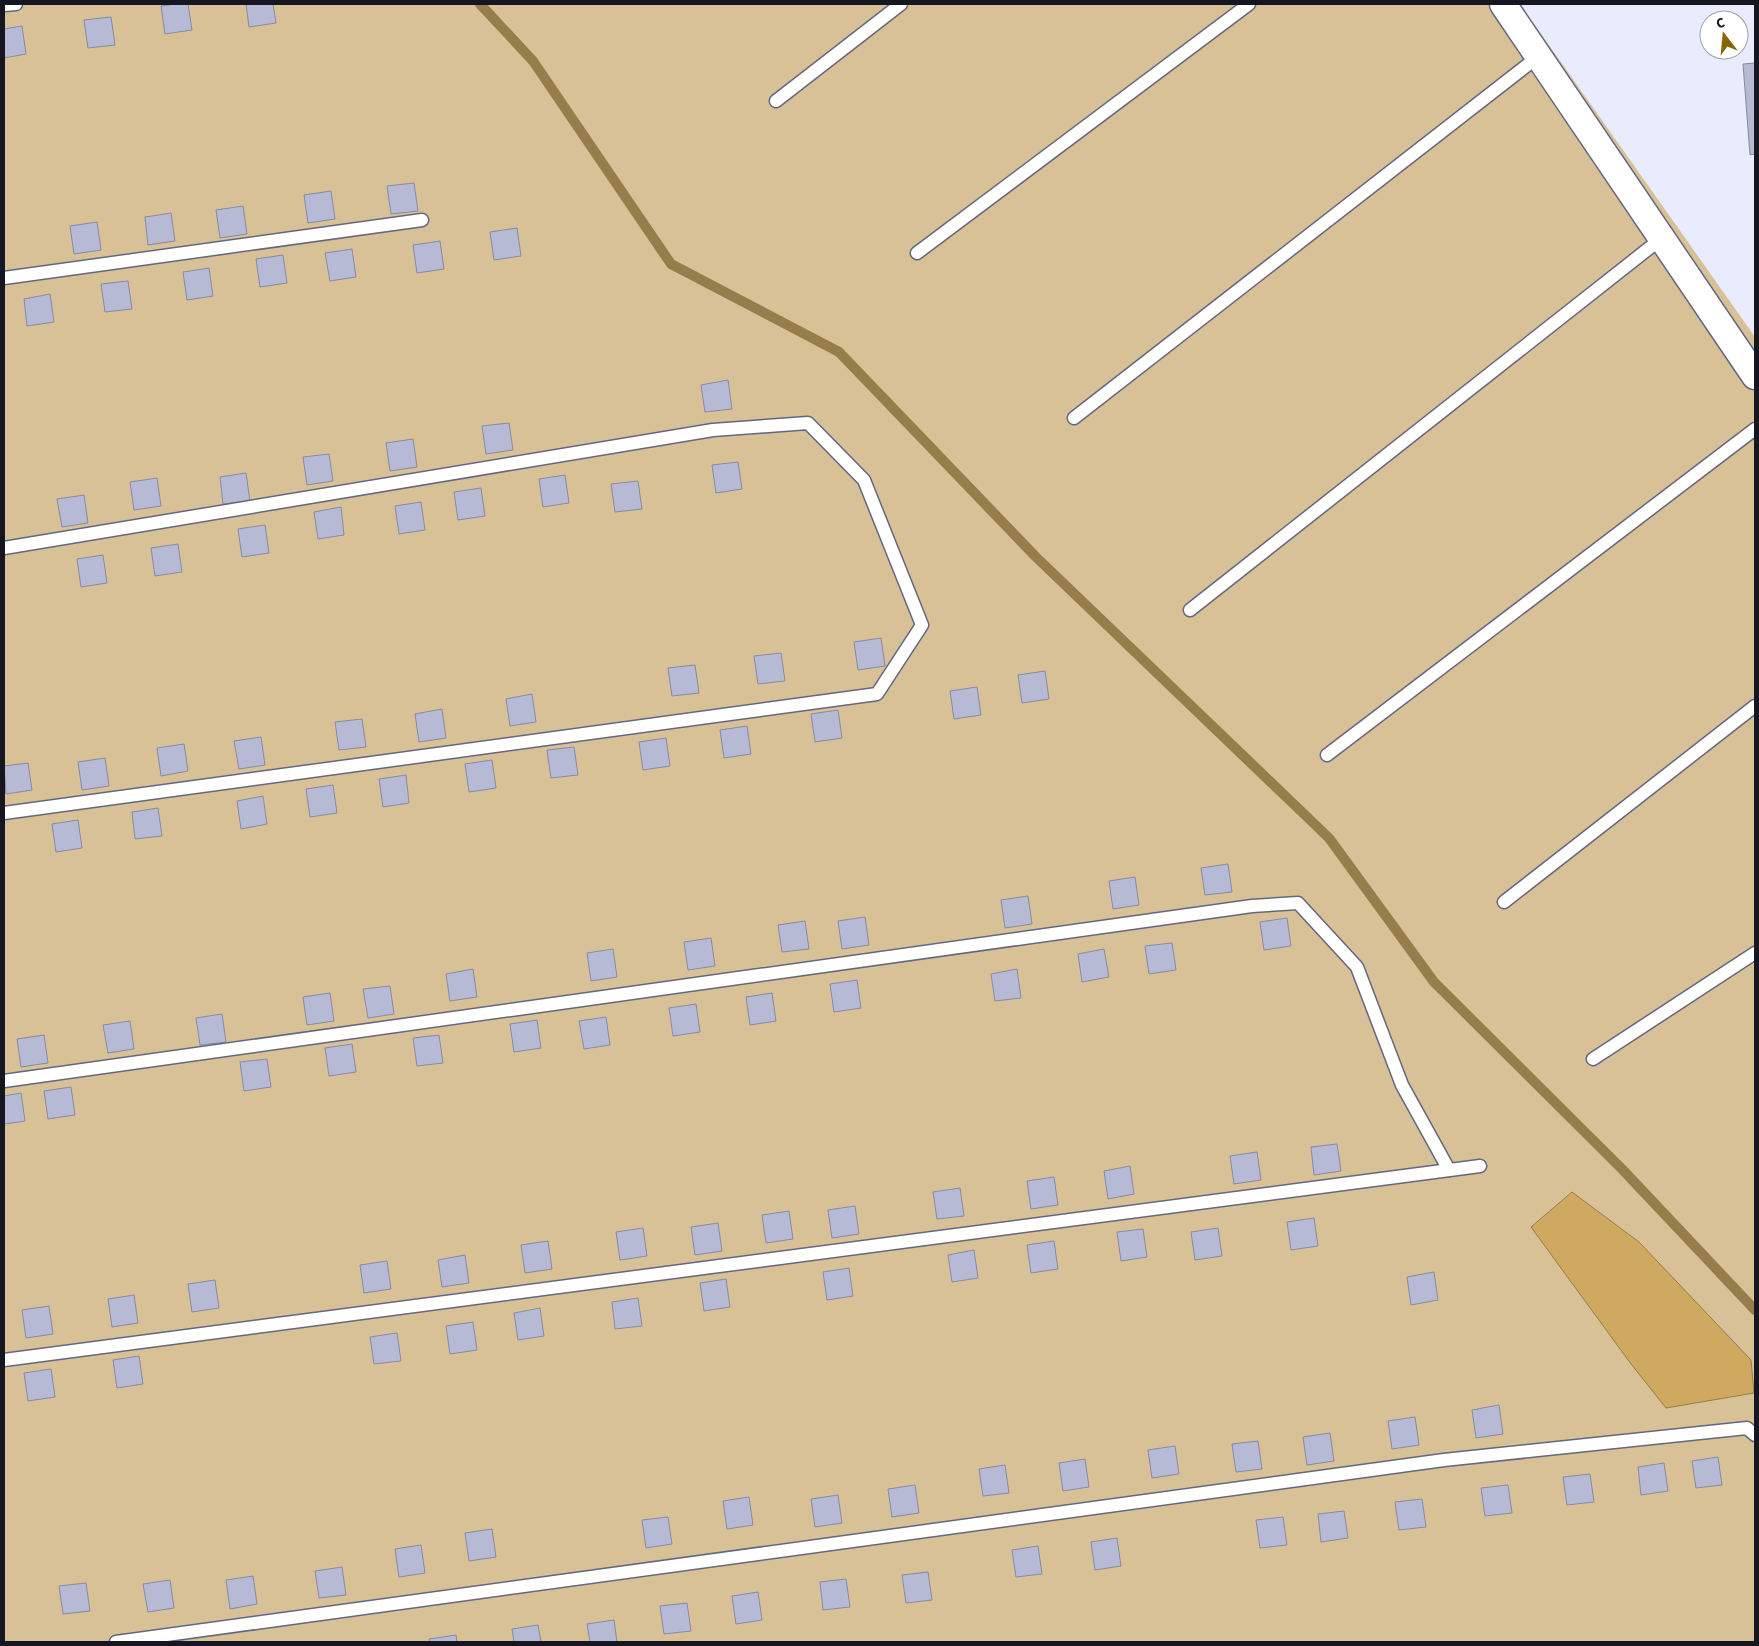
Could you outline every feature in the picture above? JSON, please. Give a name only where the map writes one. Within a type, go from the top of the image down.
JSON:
[{"type":"street","points":[[1504,4],[1755,376]]},
{"type":"lane","points":[[4,5],[16,4]]},
{"type":"lane","points":[[776,100],[901,4]]},
{"type":"lane","points":[[917,253],[1249,4]]},
{"type":"lane","points":[[1074,418],[1539,56]]},
{"type":"lane","points":[[4,278],[422,220]]},
{"type":"lane","points":[[1190,610],[1662,238]]},
{"type":"lane","points":[[4,548],[714,430],[808,423],[864,480],[922,625],[877,694],[4,813]]},
{"type":"lane","points":[[1327,755],[1755,429]]},
{"type":"lane","points":[[1504,902],[1755,706]]},
{"type":"lane","points":[[4,1081],[1252,906],[1298,903],[1357,966],[1402,1085],[1450,1170]]},
{"type":"lane","points":[[1594,1059],[1755,953]]},
{"type":"lane","points":[[4,1360],[1480,1166]]},
{"type":"lane","points":[[116,1642],[1444,1460],[1747,1428],[1755,1435]]},
{"type":"shaded area","points":[[4,4],[1520,4],[1755,337],[1755,1642],[4,1642]]},
{"type":"shaded area","points":[[1572,1192],[1639,1242],[1751,1360],[1754,1393],[1666,1408],[1631,1364],[1531,1227]]},
{"type":"building","points":[[188,4],[192,30],[165,34],[161,6]]},
{"type":"building","points":[[246,4],[273,4],[276,23],[249,27]]},
{"type":"building","points":[[111,17],[115,45],[88,48],[84,20]]},
{"type":"building","points":[[22,26],[26,54],[4,58],[4,29]]},
{"type":"building","points":[[1755,63],[1755,154],[1750,155],[1743,64]]},
{"type":"building","points":[[414,183],[418,211],[391,214],[387,186]]},
{"type":"building","points":[[331,191],[335,219],[308,223],[304,195]]},
{"type":"building","points":[[243,206],[247,234],[220,238],[216,210]]},
{"type":"building","points":[[171,213],[175,241],[148,245],[145,217]]},
{"type":"building","points":[[97,222],[101,250],[74,254],[70,226]]},
{"type":"building","points":[[517,228],[521,256],[494,260],[490,232]]},
{"type":"building","points":[[440,241],[444,269],[417,273],[413,245]]},
{"type":"building","points":[[352,249],[356,277],[330,281],[325,253]]},
{"type":"building","points":[[283,255],[287,283],[260,287],[256,259]]},
{"type":"building","points":[[209,268],[213,296],[187,300],[183,272]]},
{"type":"building","points":[[128,281],[132,309],[105,312],[101,284]]},
{"type":"building","points":[[50,294],[54,322],[27,326],[24,299]]},
{"type":"building","points":[[728,380],[732,409],[705,412],[701,385]]},
{"type":"building","points":[[509,423],[513,450],[486,454],[482,426]]},
{"type":"building","points":[[413,439],[417,467],[390,471],[386,443]]},
{"type":"building","points":[[329,454],[333,481],[307,485],[303,457]]},
{"type":"building","points":[[738,462],[742,489],[716,493],[712,465]]},
{"type":"building","points":[[246,473],[250,501],[223,504],[220,477]]},
{"type":"building","points":[[565,475],[569,503],[543,507],[539,479]]},
{"type":"building","points":[[157,478],[161,506],[134,510],[130,482]]},
{"type":"building","points":[[638,481],[642,509],[615,512],[611,484]]},
{"type":"building","points":[[481,488],[485,516],[458,520],[454,492]]},
{"type":"building","points":[[84,495],[88,523],[62,527],[57,499]]},
{"type":"building","points":[[421,502],[425,530],[399,534],[395,506]]},
{"type":"building","points":[[341,507],[344,535],[318,539],[314,512]]},
{"type":"building","points":[[265,525],[269,553],[242,557],[238,529]]},
{"type":"building","points":[[178,544],[182,572],[155,576],[151,548]]},
{"type":"building","points":[[103,555],[107,583],[81,587],[77,559]]},
{"type":"building","points":[[881,638],[885,666],[858,670],[854,642]]},
{"type":"building","points":[[781,653],[785,681],[758,684],[754,656]]},
{"type":"building","points":[[695,665],[699,693],[672,696],[668,668]]},
{"type":"building","points":[[1045,671],[1049,699],[1022,703],[1018,675]]},
{"type":"building","points":[[977,687],[981,715],[954,719],[950,691]]},
{"type":"building","points":[[532,694],[536,722],[510,726],[506,699]]},
{"type":"building","points":[[442,709],[446,738],[419,742],[415,714]]},
{"type":"building","points":[[838,710],[842,738],[815,742],[811,714]]},
{"type":"building","points":[[362,719],[366,747],[339,750],[335,722]]},
{"type":"building","points":[[747,726],[751,754],[724,758],[720,730]]},
{"type":"building","points":[[261,737],[265,765],[239,769],[234,741]]},
{"type":"building","points":[[666,738],[670,766],[643,770],[639,742]]},
{"type":"building","points":[[184,744],[188,771],[161,776],[157,748]]},
{"type":"building","points":[[574,747],[578,775],[551,778],[547,750]]},
{"type":"building","points":[[105,758],[109,786],[82,790],[78,762]]},
{"type":"building","points":[[492,760],[496,788],[469,792],[465,764]]},
{"type":"building","points":[[28,763],[32,790],[6,794],[4,766]]},
{"type":"building","points":[[406,775],[409,803],[383,807],[379,779]]},
{"type":"building","points":[[333,785],[337,813],[310,817],[306,789]]},
{"type":"building","points":[[263,796],[267,824],[241,829],[237,801]]},
{"type":"building","points":[[158,808],[162,836],[135,839],[132,812]]},
{"type":"building","points":[[78,820],[82,848],[56,852],[52,824]]},
{"type":"building","points":[[1228,864],[1232,892],[1205,895],[1201,868]]},
{"type":"building","points":[[1135,877],[1139,905],[1113,909],[1109,881]]},
{"type":"building","points":[[1028,896],[1032,924],[1005,928],[1001,900]]},
{"type":"building","points":[[865,917],[869,945],[842,949],[838,921]]},
{"type":"building","points":[[1287,918],[1291,946],[1264,950],[1260,922]]},
{"type":"building","points":[[805,921],[809,949],[782,952],[778,925]]},
{"type":"building","points":[[711,938],[715,966],[688,970],[684,942]]},
{"type":"building","points":[[1172,943],[1176,970],[1149,974],[1145,946]]},
{"type":"building","points":[[613,949],[617,977],[591,981],[587,953]]},
{"type":"building","points":[[1104,949],[1109,977],[1082,982],[1078,954]]},
{"type":"building","points":[[473,969],[477,997],[450,1001],[446,974]]},
{"type":"building","points":[[1017,969],[1021,998],[995,1001],[991,974]]},
{"type":"building","points":[[857,980],[861,1008],[834,1012],[830,984]]},
{"type":"building","points":[[390,986],[394,1014],[368,1018],[363,989]]},
{"type":"building","points":[[330,993],[334,1021],[307,1025],[303,997]]},
{"type":"building","points":[[772,993],[776,1021],[750,1025],[746,997]]},
{"type":"building","points":[[696,1004],[700,1032],[673,1036],[669,1008]]},
{"type":"building","points":[[222,1014],[226,1042],[200,1045],[196,1018]]},
{"type":"building","points":[[606,1017],[610,1045],[584,1049],[579,1021]]},
{"type":"building","points":[[537,1020],[541,1048],[514,1052],[510,1024]]},
{"type":"building","points":[[130,1021],[134,1049],[108,1053],[103,1025]]},
{"type":"building","points":[[44,1035],[48,1063],[21,1067],[17,1039]]},
{"type":"building","points":[[439,1035],[443,1063],[417,1066],[413,1038]]},
{"type":"building","points":[[352,1044],[356,1072],[329,1076],[325,1048]]},
{"type":"building","points":[[267,1059],[271,1087],[244,1091],[240,1062]]},
{"type":"building","points":[[71,1087],[75,1115],[48,1119],[44,1091]]},
{"type":"building","points":[[21,1093],[25,1121],[4,1124],[4,1096]]},
{"type":"building","points":[[1337,1144],[1341,1171],[1314,1175],[1311,1147]]},
{"type":"building","points":[[1257,1152],[1261,1180],[1234,1184],[1230,1156]]},
{"type":"building","points":[[1130,1166],[1134,1194],[1108,1199],[1104,1171]]},
{"type":"building","points":[[1054,1177],[1058,1205],[1031,1209],[1027,1181]]},
{"type":"building","points":[[960,1188],[964,1216],[937,1219],[933,1192]]},
{"type":"building","points":[[855,1206],[859,1234],[832,1238],[828,1210]]},
{"type":"building","points":[[789,1211],[793,1239],[766,1243],[762,1215]]},
{"type":"building","points":[[1314,1218],[1318,1246],[1291,1250],[1287,1222]]},
{"type":"building","points":[[718,1223],[722,1251],[695,1255],[691,1227]]},
{"type":"building","points":[[643,1228],[647,1256],[620,1260],[616,1232]]},
{"type":"building","points":[[1218,1228],[1222,1256],[1195,1260],[1191,1232]]},
{"type":"building","points":[[1143,1229],[1147,1257],[1121,1261],[1117,1232]]},
{"type":"building","points":[[548,1241],[552,1269],[525,1273],[521,1245]]},
{"type":"building","points":[[1054,1241],[1058,1269],[1031,1273],[1027,1245]]},
{"type":"building","points":[[974,1250],[978,1278],[952,1282],[948,1255]]},
{"type":"building","points":[[465,1255],[469,1283],[442,1287],[438,1260]]},
{"type":"building","points":[[387,1261],[391,1289],[364,1293],[360,1265]]},
{"type":"building","points":[[849,1268],[853,1296],[827,1300],[823,1272]]},
{"type":"building","points":[[1434,1272],[1438,1300],[1411,1305],[1407,1277]]},
{"type":"building","points":[[726,1279],[730,1307],[704,1311],[700,1283]]},
{"type":"building","points":[[215,1280],[219,1308],[192,1312],[188,1284]]},
{"type":"building","points":[[134,1295],[138,1323],[112,1327],[108,1299]]},
{"type":"building","points":[[638,1298],[642,1326],[615,1329],[612,1302]]},
{"type":"building","points":[[49,1306],[53,1334],[26,1338],[22,1310]]},
{"type":"building","points":[[540,1308],[544,1336],[518,1340],[514,1313]]},
{"type":"building","points":[[473,1322],[477,1350],[450,1354],[446,1326]]},
{"type":"building","points":[[397,1333],[401,1361],[374,1364],[370,1337]]},
{"type":"building","points":[[139,1356],[143,1384],[117,1388],[113,1360]]},
{"type":"building","points":[[51,1369],[55,1397],[28,1401],[24,1373]]},
{"type":"building","points":[[1499,1405],[1503,1434],[1476,1438],[1472,1410]]},
{"type":"building","points":[[1415,1417],[1419,1445],[1392,1449],[1388,1421]]},
{"type":"building","points":[[1330,1433],[1334,1461],[1307,1465],[1303,1437]]},
{"type":"building","points":[[1258,1441],[1262,1469],[1236,1472],[1232,1444]]},
{"type":"building","points":[[1175,1446],[1179,1474],[1152,1478],[1148,1450]]},
{"type":"building","points":[[1718,1457],[1722,1485],[1696,1488],[1692,1461]]},
{"type":"building","points":[[1085,1459],[1089,1487],[1063,1491],[1059,1463]]},
{"type":"building","points":[[1664,1463],[1668,1491],[1641,1495],[1638,1467]]},
{"type":"building","points":[[1005,1465],[1009,1493],[983,1496],[979,1469]]},
{"type":"building","points":[[1590,1474],[1594,1502],[1567,1505],[1563,1477]]},
{"type":"building","points":[[915,1485],[919,1513],[892,1517],[888,1489]]},
{"type":"building","points":[[1508,1485],[1512,1513],[1485,1516],[1481,1488]]},
{"type":"building","points":[[838,1495],[842,1523],[815,1527],[811,1499]]},
{"type":"building","points":[[749,1497],[753,1525],[727,1529],[723,1501]]},
{"type":"building","points":[[1422,1499],[1426,1527],[1399,1530],[1395,1502]]},
{"type":"building","points":[[1344,1511],[1348,1538],[1321,1542],[1318,1514]]},
{"type":"building","points":[[668,1517],[672,1544],[646,1548],[642,1520]]},
{"type":"building","points":[[1283,1517],[1287,1545],[1260,1548],[1256,1520]]},
{"type":"building","points":[[492,1529],[496,1557],[469,1561],[465,1533]]},
{"type":"building","points":[[1117,1538],[1121,1566],[1095,1570],[1091,1542]]},
{"type":"building","points":[[421,1545],[425,1573],[399,1577],[395,1549]]},
{"type":"building","points":[[1038,1546],[1042,1574],[1016,1577],[1012,1550]]},
{"type":"building","points":[[342,1567],[346,1595],[319,1598],[315,1571]]},
{"type":"building","points":[[928,1572],[932,1600],[906,1603],[902,1575]]},
{"type":"building","points":[[253,1576],[257,1604],[230,1609],[226,1580]]},
{"type":"building","points":[[846,1579],[850,1607],[823,1610],[820,1582]]},
{"type":"building","points":[[170,1580],[174,1608],[148,1612],[143,1584]]},
{"type":"building","points":[[86,1583],[90,1611],[63,1614],[59,1586]]},
{"type":"building","points":[[758,1592],[762,1620],[736,1624],[732,1596]]},
{"type":"building","points":[[687,1603],[691,1631],[664,1634],[660,1606]]},
{"type":"building","points":[[614,1620],[617,1642],[590,1642],[587,1624]]},
{"type":"building","points":[[538,1625],[541,1642],[514,1642],[512,1629]]},
{"type":"building","points":[[456,1635],[457,1642],[430,1642],[429,1639]]},
{"type":"waterway","points":[[480,4],[533,61],[671,264],[839,352],[1036,557],[1329,838],[1434,982],[1622,1169],[1755,1310]]}]
